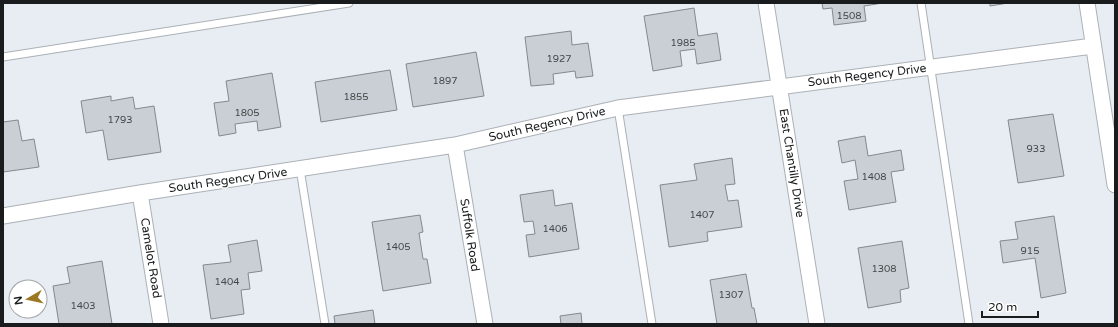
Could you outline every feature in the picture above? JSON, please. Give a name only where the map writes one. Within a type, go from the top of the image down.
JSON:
[{"type":"street","name":"East Chantilly Drive","points":[[766,3],[817,324]]},
{"type":"street","points":[[1087,3],[1115,185]]},
{"type":"street","name":"South Regency Drive","points":[[3,216],[140,193],[455,145],[618,108],[1093,46]]},
{"type":"street","name":"Suffolk Road","points":[[455,145],[485,324]]},
{"type":"street","name":"Camelot Road","points":[[140,193],[161,324]]},
{"type":"lane","points":[[3,57],[349,3]]},
{"type":"lane","points":[[921,3],[969,324]]},
{"type":"lane","points":[[618,108],[652,324]]},
{"type":"lane","points":[[300,169],[325,324]]},
{"type":"building","points":[[822,3],[883,3],[864,6],[866,21],[834,25],[832,8],[823,9]]},
{"type":"building","points":[[990,3],[1008,3],[990,6]]},
{"type":"building","points":[[694,8],[698,36],[717,33],[721,60],[697,64],[695,49],[680,51],[682,66],[653,71],[644,16]]},
{"type":"building","points":[[571,31],[572,45],[588,43],[593,76],[576,78],[575,71],[553,74],[554,84],[531,86],[525,37]]},
{"type":"building","points":[[476,52],[484,96],[413,107],[406,64]]},
{"type":"building","points":[[390,70],[397,110],[321,122],[315,82]]},
{"type":"building","points":[[272,73],[281,127],[258,131],[257,121],[235,124],[236,133],[219,136],[214,103],[229,101],[226,81]]},
{"type":"building","points":[[111,96],[111,101],[133,97],[135,109],[154,106],[161,152],[108,160],[103,130],[86,133],[81,101]]},
{"type":"building","points":[[1053,114],[1064,176],[1018,183],[1008,120]]},
{"type":"building","points":[[18,120],[22,141],[34,139],[39,167],[3,172],[3,122]]},
{"type":"building","points":[[865,136],[868,156],[901,150],[904,170],[891,172],[896,202],[849,210],[844,181],[858,179],[855,160],[842,163],[838,141]]},
{"type":"building","points":[[732,158],[735,184],[725,185],[728,201],[738,200],[742,227],[707,232],[708,241],[669,247],[660,185],[697,180],[694,164]]},
{"type":"building","points":[[553,190],[555,206],[572,203],[579,249],[529,257],[526,235],[535,234],[533,221],[524,222],[520,195]]},
{"type":"building","points":[[420,215],[423,232],[419,233],[423,259],[427,259],[431,283],[383,291],[372,222]]},
{"type":"building","points":[[1054,216],[1066,293],[1041,298],[1035,258],[1003,263],[1000,241],[1018,239],[1015,222]]},
{"type":"building","points":[[257,240],[262,271],[248,273],[250,289],[241,290],[244,314],[211,319],[203,265],[231,262],[228,245]]},
{"type":"building","points":[[902,241],[909,288],[900,290],[901,302],[868,308],[858,248]]},
{"type":"building","points":[[102,261],[112,324],[59,324],[53,286],[70,283],[67,267]]},
{"type":"building","points":[[746,274],[752,308],[754,308],[757,324],[717,324],[710,280]]},
{"type":"building","points":[[373,310],[375,324],[335,324],[334,316]]},
{"type":"building","points":[[581,313],[582,324],[561,324],[560,316]]}]
